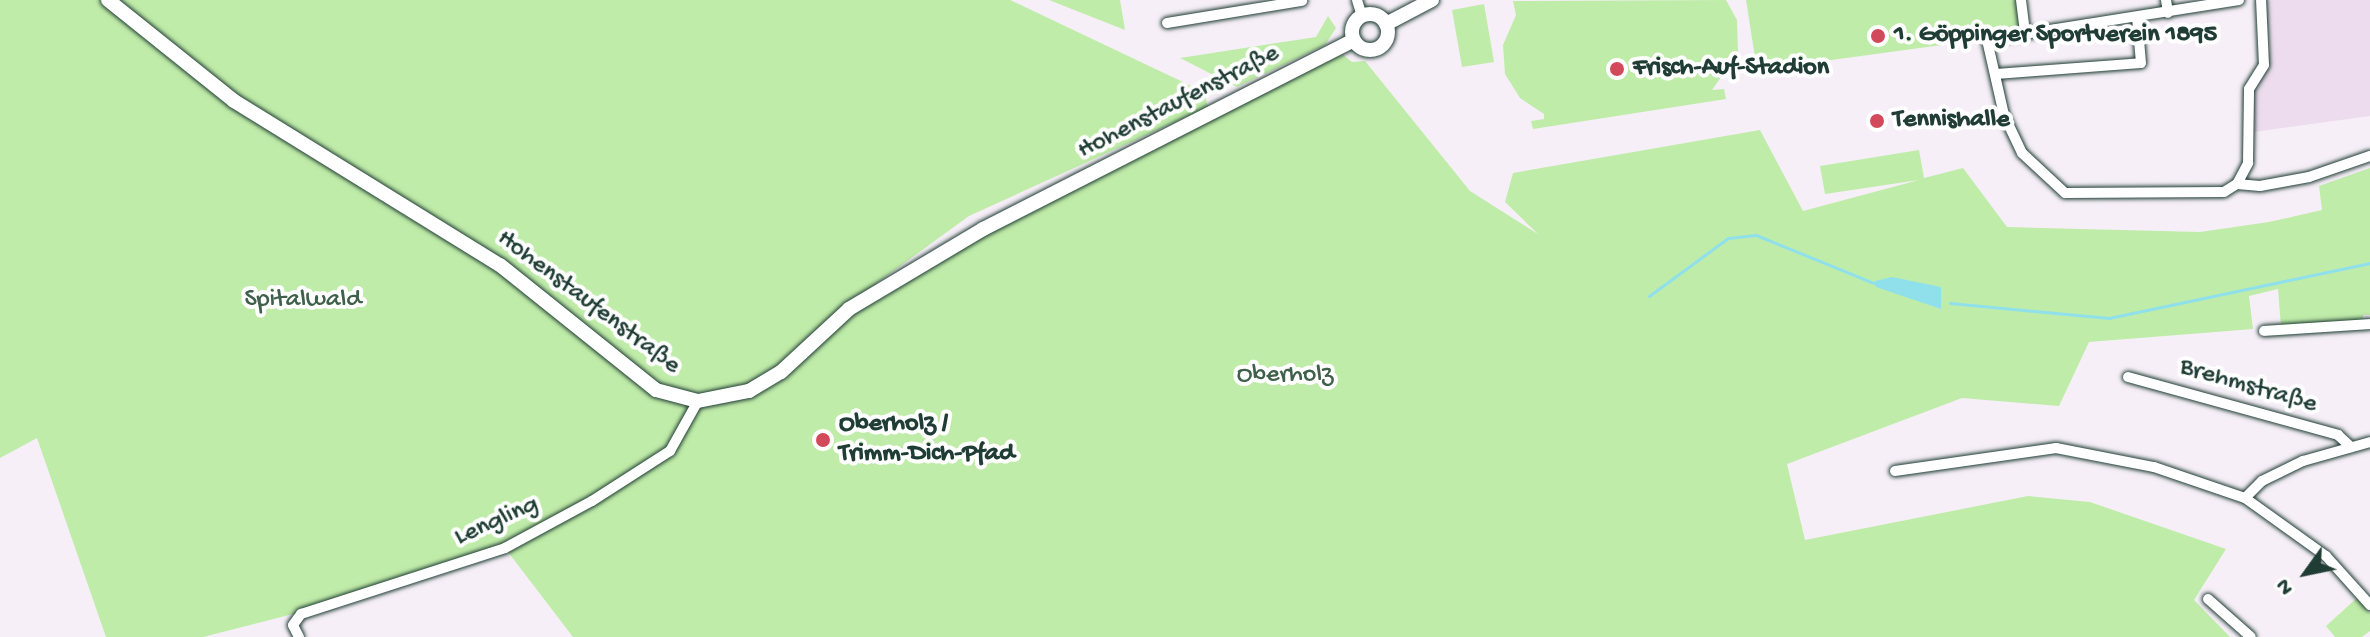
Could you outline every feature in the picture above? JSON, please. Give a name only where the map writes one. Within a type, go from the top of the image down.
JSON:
[{"type":"main road","name":"Hohenstaufenstraße","points":[[108,0],[234,101],[500,265],[656,390],[698,401],[749,391],[781,372],[849,309],[983,229],[1354,40]]},
{"type":"main road","points":[[1386,24],[1432,0]]},
{"type":"main road","points":[[1375,15],[1386,24],[1387,37],[1378,48],[1362,49],[1354,40],[1354,24],[1362,16],[1375,15]]},
{"type":"street","points":[[1357,0],[1362,16]]},
{"type":"street","points":[[2021,0],[2025,35]]},
{"type":"street","points":[[2166,0],[2168,13]]},
{"type":"street","points":[[2239,0],[1987,40],[2004,115],[2022,153],[2065,193],[2193,194],[2224,192],[2237,184],[2248,163],[2249,89],[2264,65],[2261,0]]},
{"type":"street","points":[[1167,23],[1244,4],[1302,1]]},
{"type":"street","points":[[1996,74],[2141,63],[2137,17]]},
{"type":"street","points":[[2237,184],[2260,186],[2309,177],[2370,156]]},
{"type":"street","points":[[2264,331],[2370,324]]},
{"type":"street","name":"Brehmstraße","points":[[2128,377],[2338,435],[2351,447]]},
{"type":"street","name":"Lengling","points":[[299,637],[293,625],[301,614],[322,604],[505,548],[592,501],[670,451],[698,401]]},
{"type":"street","points":[[2245,498],[2262,481],[2303,461],[2368,445]]},
{"type":"street","points":[[1895,471],[2056,448],[2154,467],[2245,498],[2326,556],[2370,605]]},
{"type":"street","points":[[2208,599],[2251,637]]},
{"type":"shaded area","points":[[2265,0],[2370,0],[2370,116],[2253,132],[2253,91],[2268,67],[2270,45]]},
{"type":"green space","points":[[0,0],[1010,0],[1204,92],[1208,107],[969,216],[859,296],[768,375],[696,406],[749,396],[846,318],[991,230],[1342,54],[1352,62],[1365,61],[1470,191],[1538,234],[1505,202],[1513,173],[1760,130],[1803,211],[1919,180],[1825,194],[1820,166],[1919,150],[1924,178],[1963,168],[2007,227],[2200,232],[2269,222],[2322,210],[2319,186],[2370,168],[2370,315],[2363,315],[2363,322],[2281,327],[2278,289],[2249,296],[2253,329],[2089,342],[2059,406],[1962,398],[1787,464],[1805,540],[2028,496],[2090,502],[2226,549],[2194,600],[2230,637],[573,637],[505,548],[421,581],[203,637],[106,637],[37,438],[0,458]]},
{"type":"green space","points":[[1049,0],[1120,0],[1125,30]]},
{"type":"green space","name":"Frisch-Auf-Stadion","points":[[1726,0],[1737,20],[1738,53],[1712,90],[1724,89],[1726,99],[1533,129],[1531,121],[1544,119],[1544,114],[1520,98],[1505,74],[1503,45],[1516,15],[1513,1]]},
{"type":"green space","name":"1. Göppinger Sportverein 1895","points":[[1746,0],[2019,0],[2023,34],[1757,70]]},
{"type":"green space","points":[[1484,4],[1494,62],[1462,67],[1452,10]]},
{"type":"green space","points":[[1328,16],[1336,28],[1325,45],[1237,87],[1180,58],[1316,37]]},
{"type":"green space","points":[[2358,597],[2370,613],[2370,631],[2362,637],[2335,637],[2326,626]]},
{"type":"water","points":[[1892,277],[1941,287],[1941,309],[1876,287],[1875,281]]},
{"type":"waterway","points":[[1649,296],[1728,238],[1756,235],[1876,284]]},
{"type":"waterway","points":[[1950,303],[2109,318],[2370,263]]},
{"type":"place","name":"1. Göppinger Sportverein 1895","points":[[1878,36]]},
{"type":"place","name":"Frisch-Auf-Stadion","points":[[1617,69]]},
{"type":"place","name":"Tennishalle","points":[[1877,121]]},
{"type":"place","name":"Oberholz / Trimm-Dich-Pfad","points":[[823,440]]},
{"type":"park label","name":"Spitalwald","points":[[303,301]]},
{"type":"park label","name":"Oberholz","points":[[1285,376]]}]
